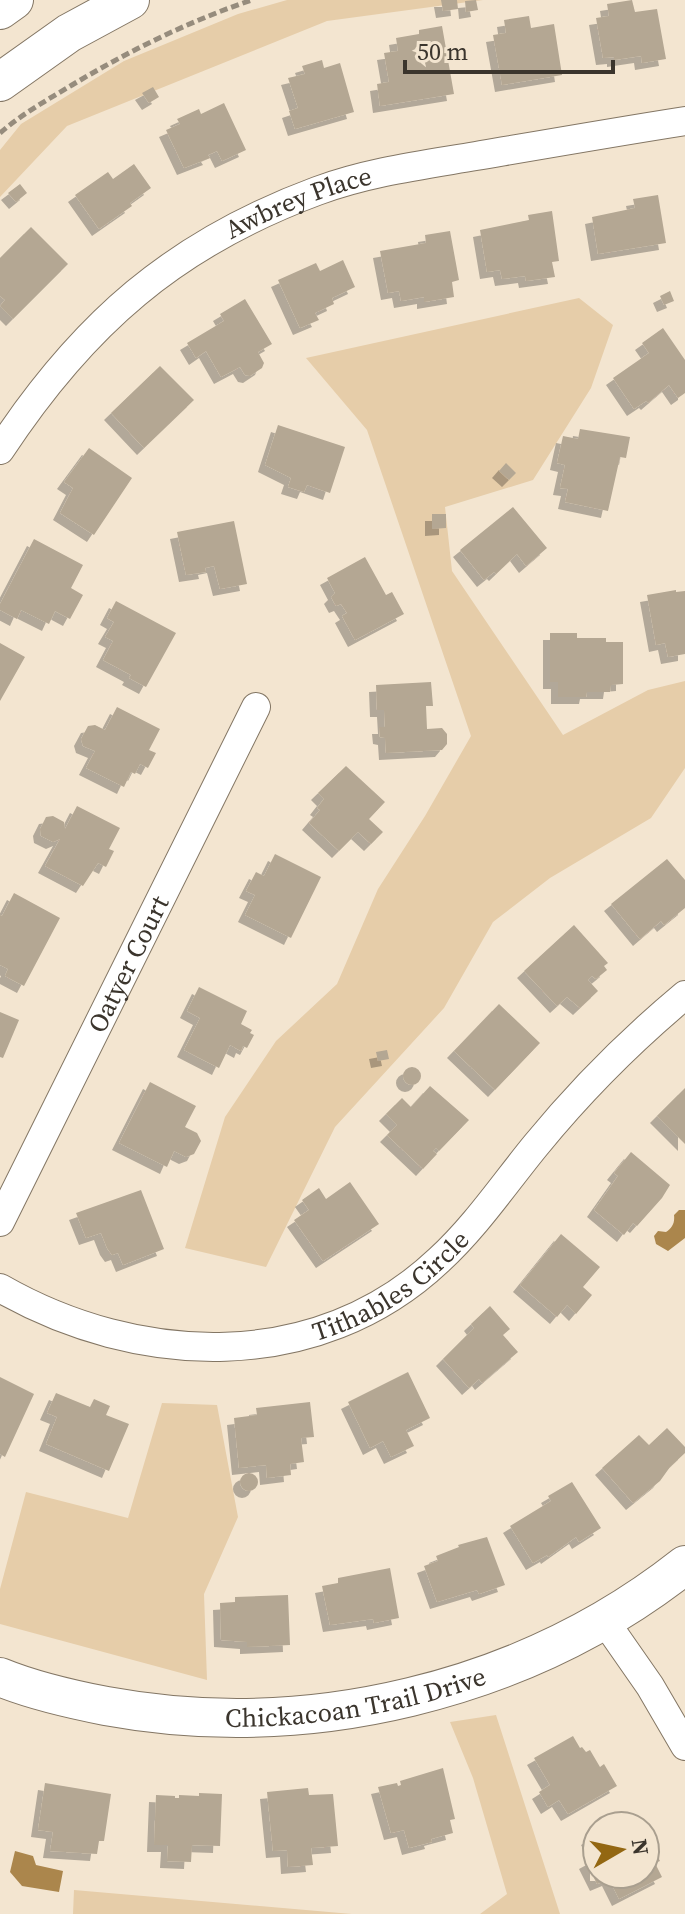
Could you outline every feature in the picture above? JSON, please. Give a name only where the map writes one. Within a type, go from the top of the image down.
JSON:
[{"type":"street","points":[[0,10],[14,0]]},
{"type":"street","points":[[0,82],[69,33],[130,0]]},
{"type":"street","name":"Awbrey Place","points":[[0,450],[29,406],[67,360],[120,305],[201,246],[256,216],[319,190],[384,172],[685,121]]},
{"type":"street","name":"Oatyer Court","points":[[0,1222],[256,707]]},
{"type":"street","name":"Tithables Circle","points":[[0,1288],[65,1319],[105,1332],[164,1345],[232,1347],[298,1336],[336,1324],[395,1293],[438,1262],[471,1228],[566,1110],[629,1044],[685,995]]},
{"type":"street","name":"Chickacoan Trail Drive","points":[[0,1677],[82,1701],[171,1715],[263,1718],[306,1715],[394,1701],[468,1681],[546,1650],[604,1620],[685,1565]]},
{"type":"street","points":[[604,1620],[650,1686],[685,1746]]},
{"type":"path","points":[[0,133],[19,116],[103,67],[170,32],[252,0]]},
{"type":"shaded area","points":[[287,0],[483,0],[327,21],[67,126],[0,197],[0,150],[21,124],[124,61],[238,14]]},
{"type":"shaded area","points":[[579,298],[613,325],[591,388],[533,480],[445,507],[452,571],[563,735],[648,690],[685,681],[685,768],[651,818],[550,878],[493,922],[444,1008],[335,1127],[266,1267],[185,1248],[225,1117],[276,1041],[337,984],[378,889],[471,736],[367,430],[306,358]]},
{"type":"shaded area","points":[[679,1210],[685,1210],[685,1238],[668,1251],[656,1244],[654,1236],[658,1231],[670,1229]]},
{"type":"shaded area","points":[[162,1403],[217,1405],[238,1517],[204,1594],[207,1680],[0,1624],[0,1589],[26,1492],[128,1518]]},
{"type":"shaded area","points":[[496,1715],[560,1914],[480,1914],[507,1894],[473,1778],[450,1722]]},
{"type":"shaded area","points":[[15,1851],[33,1856],[36,1865],[63,1871],[59,1892],[22,1886],[10,1872]]},
{"type":"shaded area","points":[[74,1890],[352,1914],[73,1914]]},
{"type":"building","points":[[441,0],[457,0],[458,9],[443,11]]},
{"type":"building","points":[[476,0],[478,10],[466,12],[465,1]]},
{"type":"building","points":[[632,0],[635,12],[657,9],[666,59],[642,63],[641,56],[614,60],[614,57],[603,58],[596,18],[609,16],[607,4]]},
{"type":"building","points":[[529,16],[531,28],[554,24],[562,75],[502,85],[493,35],[506,33],[504,20]]},
{"type":"building","points":[[442,26],[454,94],[380,106],[377,84],[389,82],[384,53],[398,51],[396,38]]},
{"type":"building","points":[[322,60],[324,68],[340,63],[354,112],[295,129],[289,111],[298,108],[288,78],[305,74],[302,66]]},
{"type":"building","points":[[153,87],[159,97],[149,103],[142,93]]},
{"type":"building","points":[[224,103],[246,150],[222,161],[217,151],[208,155],[210,158],[184,168],[166,130],[180,124],[177,119],[199,109],[201,114]]},
{"type":"building","points":[[134,164],[151,188],[99,229],[75,195],[108,172],[113,179]]},
{"type":"building","points":[[20,184],[27,193],[16,202],[8,193]]},
{"type":"building","points":[[658,195],[666,243],[598,254],[592,217],[635,208],[633,199]]},
{"type":"building","points":[[552,211],[559,261],[552,262],[555,277],[526,281],[525,276],[502,279],[500,270],[487,272],[480,230],[529,220],[528,215]]},
{"type":"building","points":[[31,227],[68,264],[13,319],[0,306],[5,300],[0,296],[0,258]]},
{"type":"building","points":[[450,231],[459,280],[452,282],[454,297],[424,302],[424,297],[401,301],[399,291],[388,293],[380,251],[426,243],[425,235]]},
{"type":"building","points":[[343,260],[355,287],[332,298],[334,304],[315,313],[319,320],[300,328],[278,280],[316,263],[320,271]]},
{"type":"building","points":[[670,291],[674,301],[664,305],[660,296]]},
{"type":"building","points":[[245,299],[272,344],[258,352],[264,363],[250,376],[245,375],[240,367],[221,377],[206,351],[196,358],[187,343],[224,321],[220,314]]},
{"type":"building","points":[[663,328],[685,360],[685,393],[678,398],[669,385],[648,403],[646,401],[634,409],[613,378],[649,353],[642,343]]},
{"type":"building","points":[[160,366],[194,400],[144,448],[111,413]]},
{"type":"building","points":[[278,425],[345,447],[330,493],[307,485],[304,492],[288,487],[291,478],[265,465]]},
{"type":"building","points":[[580,429],[630,437],[626,458],[620,457],[608,511],[565,502],[568,489],[560,488],[565,465],[557,463],[563,436],[578,439]]},
{"type":"building","points":[[89,448],[132,478],[94,535],[60,513],[73,488],[64,482]]},
{"type":"building","points":[[506,463],[516,473],[509,480],[499,471]]},
{"type":"building","points":[[513,507],[547,548],[526,566],[517,554],[496,574],[494,572],[484,580],[460,550]]},
{"type":"building","points":[[432,514],[446,514],[446,528],[432,529]]},
{"type":"building","points":[[234,521],[247,584],[220,589],[214,566],[205,568],[206,572],[186,575],[177,532]]},
{"type":"building","points":[[34,539],[83,565],[71,588],[83,595],[70,619],[55,611],[49,624],[21,610],[17,619],[0,610],[0,604]]},
{"type":"building","points":[[365,557],[386,595],[392,592],[404,614],[355,640],[342,616],[347,613],[341,604],[336,606],[331,597],[335,593],[327,578]]},
{"type":"building","points":[[685,591],[685,654],[668,657],[665,643],[656,645],[647,595]]},
{"type":"building","points":[[116,601],[176,633],[146,687],[103,660],[113,641],[105,637],[114,622],[107,618]]},
{"type":"building","points":[[550,633],[577,633],[577,638],[606,638],[606,642],[623,642],[623,684],[611,685],[610,692],[587,692],[586,697],[558,697],[558,682],[550,682]]},
{"type":"building","points":[[0,643],[25,657],[0,701]]},
{"type":"building","points":[[431,682],[433,706],[426,706],[427,729],[442,728],[447,734],[447,744],[442,750],[386,753],[385,738],[380,737],[379,727],[385,727],[384,710],[377,710],[376,685]]},
{"type":"building","points":[[117,707],[160,729],[149,750],[156,753],[148,768],[140,764],[135,774],[131,772],[124,787],[86,768],[95,751],[83,746],[81,739],[88,726],[95,725],[105,730]]},
{"type":"building","points":[[346,766],[385,802],[369,819],[383,832],[371,844],[358,832],[339,851],[309,823],[320,810],[317,808],[324,799],[318,793]]},
{"type":"building","points":[[77,806],[120,828],[109,849],[114,851],[106,867],[98,863],[83,886],[45,866],[60,839],[53,842],[41,836],[40,829],[46,817],[53,816],[64,822],[65,829]]},
{"type":"building","points":[[275,854],[321,877],[291,938],[245,915],[255,895],[246,891],[256,872],[264,876]]},
{"type":"building","points":[[667,859],[685,880],[685,908],[664,925],[661,921],[640,939],[611,904]]},
{"type":"building","points":[[14,893],[60,918],[24,986],[5,976],[8,969],[0,965],[0,915]]},
{"type":"building","points":[[574,925],[608,963],[604,966],[607,970],[596,979],[592,976],[588,980],[598,991],[580,1008],[567,997],[557,1006],[524,971]]},
{"type":"building","points":[[199,987],[247,1011],[241,1024],[252,1030],[250,1033],[254,1035],[247,1048],[243,1046],[241,1051],[230,1045],[219,1068],[184,1050],[200,1018],[187,1011]]},
{"type":"building","points":[[499,1004],[540,1043],[495,1090],[454,1051]]},
{"type":"building","points":[[0,1012],[19,1020],[3,1058],[0,1057]]},
{"type":"building","points":[[387,1050],[389,1059],[378,1061],[376,1052]]},
{"type":"building","points":[[412,1067],[421,1076],[412,1085],[403,1076]]},
{"type":"building","points":[[150,1082],[196,1106],[185,1127],[197,1133],[201,1141],[194,1154],[186,1157],[174,1151],[167,1167],[119,1143]]},
{"type":"building","points":[[430,1086],[469,1120],[439,1151],[436,1148],[433,1151],[437,1154],[423,1169],[387,1135],[397,1125],[386,1114],[402,1098],[411,1107]]},
{"type":"building","points":[[685,1088],[685,1144],[657,1116]]},
{"type":"building","points":[[631,1152],[670,1185],[637,1226],[633,1223],[624,1235],[594,1210],[618,1176],[614,1173]]},
{"type":"building","points":[[350,1182],[379,1224],[323,1261],[294,1220],[309,1210],[302,1200],[319,1188],[326,1199]]},
{"type":"building","points":[[141,1190],[164,1249],[123,1265],[118,1253],[112,1255],[107,1248],[101,1233],[86,1238],[76,1213]]},
{"type":"building","points":[[561,1234],[600,1267],[583,1287],[592,1295],[576,1314],[567,1305],[557,1317],[520,1285]]},
{"type":"building","points":[[490,1306],[510,1329],[503,1335],[518,1352],[482,1383],[479,1379],[469,1388],[443,1359],[474,1328],[471,1324]]},
{"type":"building","points":[[408,1372],[430,1418],[406,1430],[414,1446],[391,1457],[383,1441],[370,1448],[348,1402]]},
{"type":"building","points":[[0,1377],[34,1394],[5,1457],[0,1454]]},
{"type":"building","points":[[56,1393],[90,1407],[94,1399],[110,1406],[106,1415],[129,1424],[109,1471],[46,1444],[57,1417],[47,1413]]},
{"type":"building","points":[[310,1402],[314,1437],[301,1438],[304,1462],[290,1464],[291,1475],[267,1478],[266,1465],[239,1468],[234,1418],[257,1415],[256,1408]]},
{"type":"building","points":[[667,1428],[685,1447],[685,1453],[660,1481],[633,1503],[602,1468],[639,1435],[649,1445]]},
{"type":"building","points":[[249,1473],[258,1482],[249,1491],[240,1482]]},
{"type":"building","points":[[572,1482],[601,1528],[579,1542],[576,1537],[548,1557],[533,1563],[510,1526],[551,1501],[548,1496]]},
{"type":"building","points":[[487,1537],[505,1585],[479,1594],[477,1590],[437,1602],[424,1566],[438,1561],[436,1556],[458,1545]]},
{"type":"building","points":[[390,1568],[399,1618],[374,1623],[373,1619],[330,1625],[322,1586],[338,1583],[338,1578]]},
{"type":"building","points":[[288,1595],[290,1645],[247,1647],[247,1642],[221,1640],[220,1603],[235,1602],[235,1597]]},
{"type":"building","points":[[573,1736],[580,1748],[586,1752],[590,1750],[600,1767],[604,1764],[617,1786],[568,1814],[559,1800],[548,1807],[539,1792],[550,1785],[534,1758]]},
{"type":"building","points":[[443,1768],[455,1819],[450,1820],[453,1833],[409,1848],[404,1830],[391,1833],[378,1787],[397,1783],[398,1786],[401,1785],[400,1781]]},
{"type":"building","points":[[45,1783],[111,1794],[104,1841],[99,1841],[97,1854],[50,1851],[53,1832],[38,1830]]},
{"type":"building","points":[[308,1788],[309,1795],[333,1794],[338,1846],[311,1848],[313,1865],[288,1867],[287,1850],[273,1851],[267,1792]]},
{"type":"building","points":[[199,1793],[222,1794],[220,1846],[192,1845],[191,1862],[167,1861],[168,1845],[154,1845],[156,1795],[179,1798],[179,1795],[199,1796]]},
{"type":"building","points":[[614,1890],[637,1890],[619,1899]]}]
